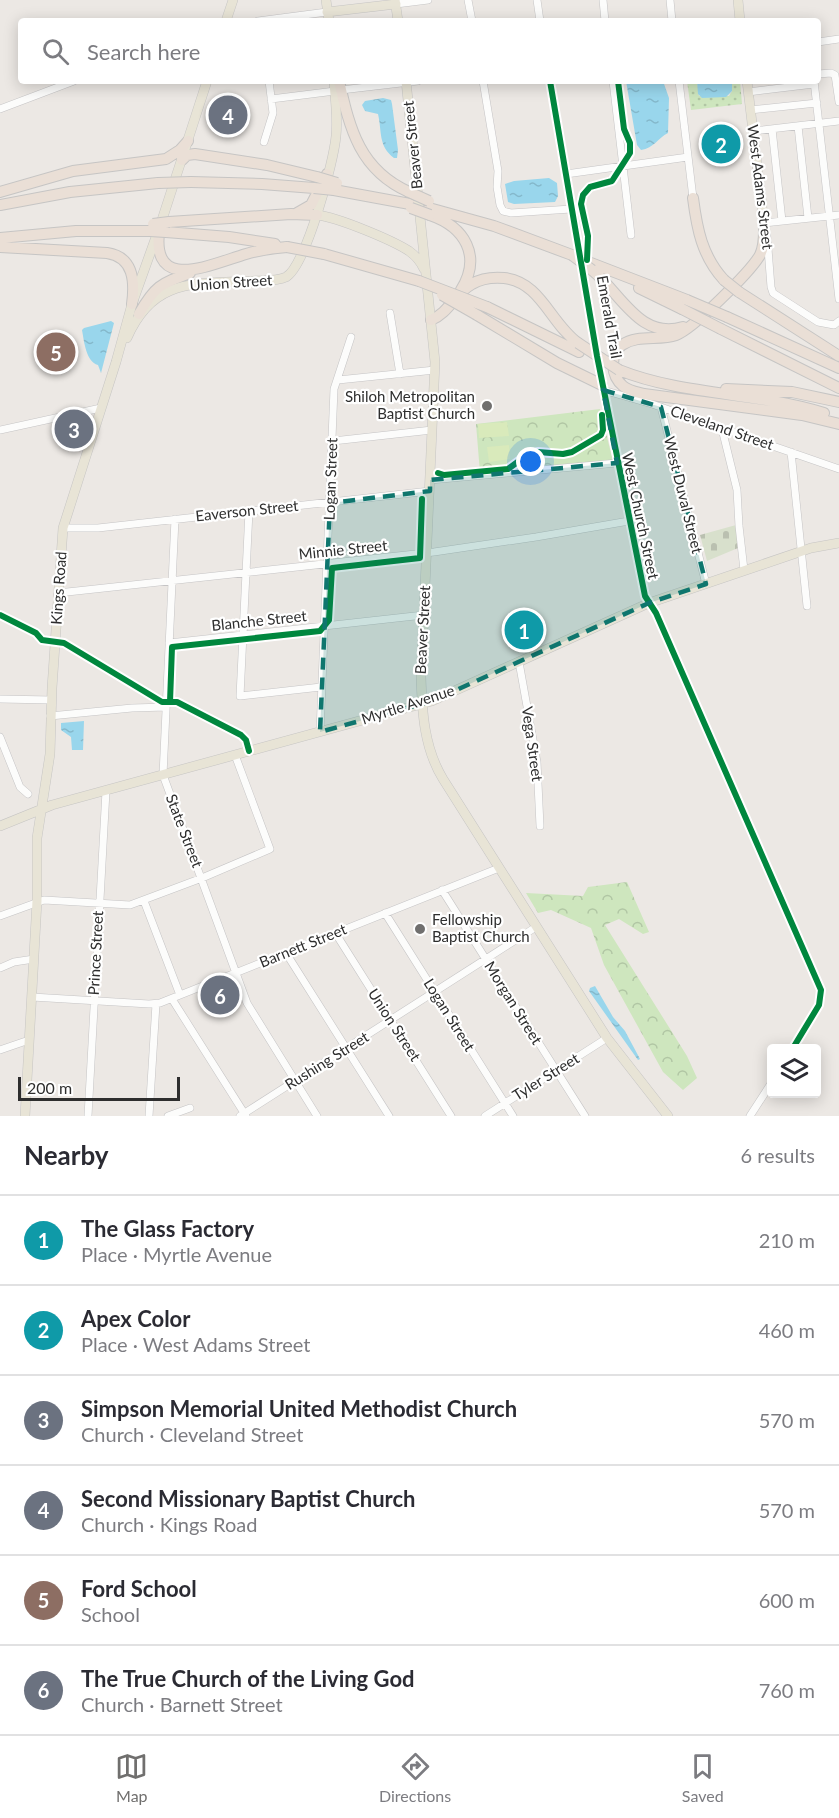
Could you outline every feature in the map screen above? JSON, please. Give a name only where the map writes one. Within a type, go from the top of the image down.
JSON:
[{"type":"highway","points":[[337,86],[353,133],[367,159],[387,180],[409,192],[456,228],[468,248],[470,272],[454,300]]},
{"type":"highway","points":[[0,192],[73,171],[163,160],[177,153],[188,141]]},
{"type":"highway","points":[[182,160],[185,155],[191,154],[267,165],[320,180],[335,187],[410,206],[429,208],[494,226],[572,255],[592,267],[684,305],[726,317],[839,368]]},
{"type":"highway","points":[[0,205],[70,192],[158,183],[262,184],[320,180]]},
{"type":"highway","points":[[291,214],[303,211],[311,205],[320,180]]},
{"type":"highway","points":[[335,187],[410,206]]},
{"type":"highway","points":[[693,198],[702,244],[713,267],[724,280],[839,356]]},
{"type":"highway","points":[[0,238],[160,227],[291,214],[317,215]]},
{"type":"highway","points":[[764,223],[763,244],[758,258],[704,315],[678,334],[637,339],[620,347],[614,356],[615,373],[619,382],[626,388],[644,394],[802,415],[839,423]]},
{"type":"highway","points":[[160,227],[324,254],[407,277],[423,279],[578,347],[619,370],[655,382],[792,405],[839,418]]},
{"type":"highway","points":[[160,227],[159,248],[165,263],[179,270],[202,269]]},
{"type":"highway","points":[[0,247],[115,255],[125,261],[131,272],[132,304]]},
{"type":"highway","points":[[139,314],[151,294],[159,286],[254,252],[287,247]]},
{"type":"highway","points":[[592,267],[636,316],[648,325],[663,329],[678,328],[691,324],[704,315]]},
{"type":"highway","points":[[431,320],[440,315],[467,287],[481,280],[493,277],[516,281],[536,293],[557,324],[578,347]]},
{"type":"highway","points":[[423,279],[477,315],[603,388]]},
{"type":"highway","points":[[684,305],[721,329],[839,388]]},
{"type":"highway","points":[[684,387],[783,390],[839,402]]},
{"type":"main road","points":[[227,18],[233,0]]},
{"type":"main road","points":[[326,0],[328,17],[396,2],[398,18]]},
{"type":"main road","points":[[738,0],[740,18]]},
{"type":"main road","name":"Kings Road","points":[[25,1116],[37,901],[36,862],[41,809],[49,761],[63,528],[132,304],[160,227],[206,84]]},
{"type":"main road","name":"Beaver Street","points":[[406,84],[423,279],[431,320],[435,370],[421,704],[429,748],[435,767],[607,1038],[665,1114]]},
{"type":"main road","name":"West Adams Street","points":[[747,84],[764,223]]},
{"type":"main road","name":"Union Street","points":[[116,362],[139,314],[160,296],[179,287],[277,279],[288,276],[298,264],[317,215],[320,180],[336,135],[337,86]]},
{"type":"main road","points":[[317,215],[348,223],[405,248],[418,259],[423,279]]},
{"type":"main road","name":"Myrtle Avenue","points":[[0,826],[41,809],[421,704],[649,603],[802,551],[839,543]]},
{"type":"street","points":[[396,2],[428,0]]},
{"type":"street","points":[[468,0],[471,18]]},
{"type":"street","points":[[537,0],[540,18]]},
{"type":"street","points":[[603,0],[606,18]]},
{"type":"street","points":[[670,0],[672,18]]},
{"type":"street","points":[[311,18],[328,17]]},
{"type":"street","points":[[821,42],[839,39]]},
{"type":"street","points":[[821,74],[835,75],[839,102]]},
{"type":"street","points":[[0,109],[66,84]]},
{"type":"street","points":[[264,142],[273,113],[270,84]]},
{"type":"street","points":[[272,99],[337,86],[372,84]]},
{"type":"street","points":[[484,84],[498,171],[497,187],[503,211],[511,213],[571,208]]},
{"type":"street","name":"West Church Street","points":[[551,84],[603,388],[645,596],[656,613],[819,984],[821,995],[816,1010],[795,1044]]},
{"type":"street","points":[[612,84],[631,235]]},
{"type":"street","points":[[679,84],[693,198]]},
{"type":"street","points":[[748,92],[801,84]]},
{"type":"street","points":[[814,84],[839,299]]},
{"type":"street","points":[[750,110],[817,103]]},
{"type":"street","points":[[753,131],[839,121]]},
{"type":"street","points":[[798,126],[808,218]]},
{"type":"street","points":[[772,129],[782,221]]},
{"type":"street","points":[[566,174],[688,157]]},
{"type":"street","points":[[764,223],[839,214]]},
{"type":"street","name":"West Adams Street","points":[[764,223],[769,243],[769,270],[773,293],[822,324],[838,322]]},
{"type":"street","points":[[390,314],[400,374]]},
{"type":"street","name":"Logan Street","points":[[320,732],[334,389],[351,337]]},
{"type":"street","points":[[338,380],[435,370]]},
{"type":"street","name":"Cleveland Street","points":[[603,388],[839,469]]},
{"type":"street","name":"West Duval Street","points":[[661,407],[706,584]]},
{"type":"street","points":[[0,430],[101,408]]},
{"type":"street","points":[[333,441],[432,429]]},
{"type":"street","points":[[722,429],[737,490],[744,570]]},
{"type":"street","points":[[790,452],[807,606]]},
{"type":"street","points":[[430,480],[617,463]]},
{"type":"street","name":"Eaverson Street","points":[[63,528],[98,528],[430,491]]},
{"type":"street","points":[[249,511],[240,696],[321,687]]},
{"type":"street","name":"State Street","points":[[175,519],[163,775],[247,1003],[317,1116]]},
{"type":"street","name":"Minnie Street","points":[[58,593],[427,553],[629,521]]},
{"type":"street","name":"Blanche Street","points":[[169,643],[424,615]]},
{"type":"street","name":"Vega Street","points":[[519,662],[537,762],[540,826]]},
{"type":"street","points":[[0,699],[51,700]]},
{"type":"street","points":[[50,716],[166,707]]},
{"type":"street","points":[[0,737],[20,787],[28,794]]},
{"type":"street","points":[[0,916],[44,900],[130,905],[270,849],[235,755]]},
{"type":"street","name":"Prince Street","points":[[88,1116],[106,791]]},
{"type":"street","name":"Barnett Street","points":[[32,997],[156,1004],[499,868]]},
{"type":"street","name":"Morgan Street","points":[[441,890],[585,1116]]},
{"type":"street","points":[[144,901],[176,997],[244,1115]]},
{"type":"street","name":"Logan Street","points":[[385,914],[513,1116]]},
{"type":"street","name":"Rushing Street","points":[[244,1115],[536,927]]},
{"type":"street","name":"Union Street","points":[[336,934],[451,1116]]},
{"type":"street","points":[[286,953],[389,1116]]},
{"type":"street","points":[[0,968],[14,962],[34,959]]},
{"type":"street","points":[[149,1116],[156,1004]]},
{"type":"street","name":"Tyler Street","points":[[484,1116],[607,1038]]},
{"type":"street","points":[[0,1050],[29,1040]]},
{"type":"street","points":[[750,1116],[767,1088]]},
{"type":"street","points":[[168,1116],[190,1108]]},
{"type":"highlighted area","points":[[603,390],[661,407],[706,584],[649,603],[432,701],[320,732],[330,503],[430,491],[430,480],[617,463]]},
{"type":"green space","points":[[687,84],[697,84],[699,96],[729,96],[732,84],[740,84],[742,104],[691,110]]},
{"type":"green space","points":[[600,409],[613,461],[480,473],[476,424]]},
{"type":"green space","points":[[507,422],[509,436],[479,438],[478,424]]},
{"type":"green space","points":[[509,445],[510,459],[489,462],[487,447]]},
{"type":"green space","points":[[736,525],[738,548],[707,561],[700,535]]},
{"type":"green space","points":[[627,882],[649,932],[643,934],[619,919],[605,925],[687,1056],[697,1078],[683,1090],[663,1072],[604,965],[591,928],[551,910],[538,913],[526,893],[583,896],[588,887]]},
{"type":"water","points":[[627,84],[664,84],[669,98],[668,133],[645,149],[641,150],[637,145]]},
{"type":"water","points":[[697,84],[732,84],[732,91],[726,97],[702,98],[698,94]]},
{"type":"water","points":[[383,98],[391,100],[392,104],[397,158],[394,158],[385,148],[378,114],[365,111],[362,105],[365,101]]},
{"type":"water","points":[[549,178],[557,183],[558,196],[555,202],[514,204],[508,202],[505,184]]},
{"type":"water","points":[[111,321],[114,323],[101,373],[98,365],[88,356],[82,330]]},
{"type":"water","points":[[84,721],[83,750],[72,750],[71,737],[61,730],[61,723]]},
{"type":"water","points":[[595,986],[613,1017],[625,1031],[640,1059],[638,1060],[589,991]]},
{"type":"cycle path","name":"Emerald Trail","points":[[551,84],[597,356],[645,596],[656,613],[821,990],[819,1005],[795,1044]]},
{"type":"cycle path","points":[[587,260],[588,236],[581,204],[583,195],[590,187],[612,181],[630,153],[630,143],[624,129],[618,84]]},
{"type":"cycle path","points":[[438,473],[444,475],[508,469],[523,458],[538,452],[563,454],[572,452],[601,435],[602,415]]},
{"type":"cycle path","points":[[170,702],[172,647],[320,631],[329,620],[332,568],[420,558],[422,499]]},
{"type":"cycle path","points":[[0,615],[36,633],[42,640],[64,643],[162,702],[177,702],[241,735],[246,740],[249,751]]},
{"type":"place","name":"Second Missionary Baptist Church","points":[[228,115]]},
{"type":"place","name":"Apex Color","points":[[721,144]]},
{"type":"place","name":"Ford School","points":[[56,352]]},
{"type":"place","name":"Shiloh Metropolitan Baptist Church","points":[[487,406]]},
{"type":"place","name":"Simpson Memorial United Methodist Church","points":[[74,429]]},
{"type":"place","name":"The Glass Factory","points":[[524,630]]},
{"type":"place","name":"Fellowship Baptist Church","points":[[420,929]]},
{"type":"place","name":"The True Church of the Living God","points":[[220,995]]}]
